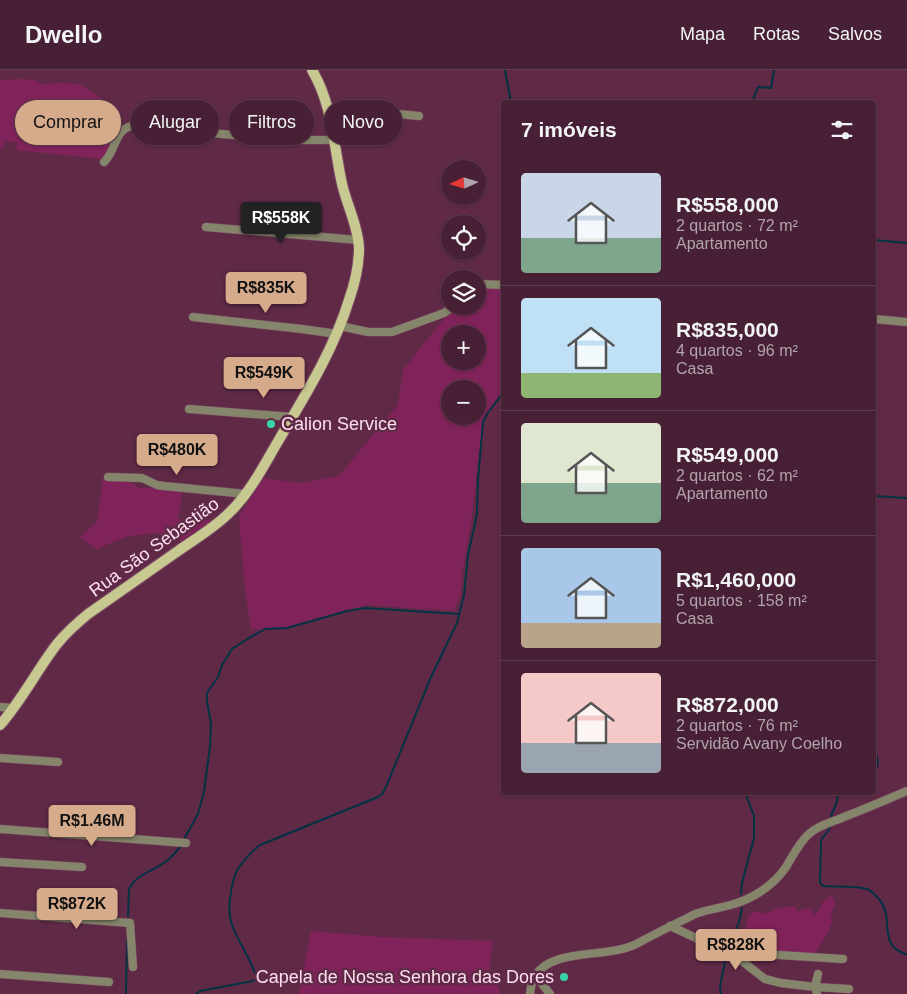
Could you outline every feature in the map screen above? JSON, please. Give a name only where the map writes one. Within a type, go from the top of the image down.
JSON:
[{"type":"main road","name":"Rua São Sebastião","points":[[312,70],[323,90],[326,100]]},
{"type":"main road","name":"Rua São Sebastião","points":[[0,725],[55,647],[72,627],[214,525],[234,508],[246,494],[294,415],[338,330],[356,275],[359,257],[355,225],[343,188],[335,145]]},
{"type":"street","points":[[402,114],[419,116]]},
{"type":"street","points":[[104,162],[111,153],[120,133],[124,128],[131,126],[290,140],[324,140]]},
{"type":"street","points":[[206,227],[358,240]]},
{"type":"street","points":[[486,284],[501,285]]},
{"type":"street","points":[[193,317],[302,329],[392,332],[441,314]]},
{"type":"street","points":[[876,318],[907,322]]},
{"type":"street","points":[[232,408],[294,415]]},
{"type":"street","points":[[189,409],[294,415]]},
{"type":"street","points":[[108,476],[142,478],[164,486],[246,494]]},
{"type":"street","points":[[0,706],[13,708]]},
{"type":"street","points":[[0,758],[58,762]]},
{"type":"street","points":[[530,994],[535,975],[543,967],[560,958],[631,948],[670,926],[697,914],[730,906],[750,898],[775,880],[812,831],[907,791]]},
{"type":"street","points":[[0,829],[186,843]]},
{"type":"street","points":[[0,862],[82,867]]},
{"type":"street","points":[[0,913],[130,923],[133,967]]},
{"type":"street","points":[[670,926],[737,957],[765,979],[816,991],[849,989]]},
{"type":"street","points":[[725,951],[843,958]]},
{"type":"street","points":[[0,974],[109,982]]},
{"type":"street","points":[[816,991],[818,974]]},
{"type":"street","points":[[535,975],[550,994]]},
{"type":"shaded area","points":[[22,79],[35,80],[41,84],[79,84],[104,100],[15,100],[15,142],[4,141],[3,149],[0,148],[0,80]]},
{"type":"shaded area","points":[[17,145],[112,145],[103,159],[16,150]]},
{"type":"shaded area","points":[[486,285],[501,286],[501,395],[486,418],[486,380],[441,380],[441,425],[483,425],[470,530],[462,573],[461,594],[454,611],[366,605],[287,628],[251,629],[245,589],[239,517],[263,478],[301,483],[339,476],[398,405],[403,370],[447,315],[486,315]]},
{"type":"shaded area","points":[[103,477],[114,480],[127,480],[139,488],[183,489],[178,519],[213,520],[181,541],[156,533],[128,536],[97,549],[80,537],[97,522]]},
{"type":"shaded area","points":[[830,896],[834,899],[834,907],[831,912],[832,921],[829,931],[815,954],[741,949],[749,914],[757,911],[765,914],[779,908],[795,906],[798,912],[805,908],[810,909],[815,915],[822,903]]},
{"type":"shaded area","points":[[311,931],[381,937],[493,941],[489,970],[501,994],[299,994]]},
{"type":"waterway","points":[[505,70],[511,100]]},
{"type":"waterway","points":[[753,100],[758,87],[771,88],[774,70]]},
{"type":"waterway","points":[[876,240],[907,243]]},
{"type":"waterway","points":[[196,994],[200,991],[257,979],[232,925],[229,907],[235,875],[249,855],[260,845],[378,797],[386,787],[431,677],[457,623],[464,595],[468,555],[477,514],[483,422],[501,395]]},
{"type":"waterway","points":[[876,496],[907,498]]},
{"type":"waterway","points":[[184,839],[198,814],[204,792],[211,724],[207,693],[218,677],[222,665],[232,649],[265,629],[287,628],[347,611],[365,608],[459,614]]},
{"type":"waterway","points":[[876,753],[878,763],[876,770]]},
{"type":"waterway","points":[[741,894],[742,883],[754,838],[754,816],[746,795]]},
{"type":"waterway","points":[[831,816],[838,795]]},
{"type":"waterway","points":[[831,826],[821,840],[820,883],[823,886],[862,888],[872,892],[883,905],[889,938],[892,944],[897,950],[907,955]]},
{"type":"waterway","points":[[128,916],[129,889],[132,884],[141,876],[163,864],[182,845]]},
{"type":"waterway","points":[[730,945],[742,908]]},
{"type":"waterway","points":[[126,994],[127,939]]},
{"type":"waterway","points":[[721,994],[720,986],[726,956]]},
{"type":"place","name":"Calion Service","points":[[271,424]]},
{"type":"place","name":"Capela de Nossa Senhora das Dores","points":[[564,977]]}]
